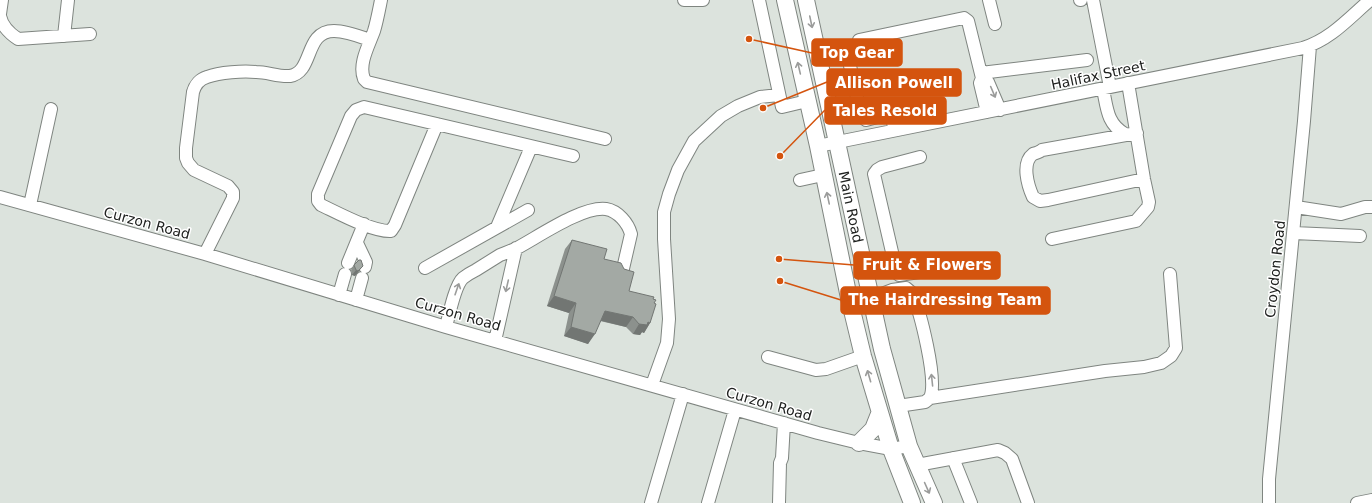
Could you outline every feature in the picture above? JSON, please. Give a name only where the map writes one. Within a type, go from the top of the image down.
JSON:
[{"type":"main road","name":"Main Road","points":[[785,0],[818,146],[849,298],[863,356],[890,449],[912,503]]},
{"type":"main road","name":"Main Road","points":[[806,0],[882,349],[909,446],[934,503]]},
{"type":"main road","points":[[859,443],[874,429],[879,414]]},
{"type":"street","points":[[2,0],[0,15],[4,34],[18,39],[90,34]]},
{"type":"street","points":[[64,36],[68,0]]},
{"type":"street","points":[[381,0],[362,69],[364,79],[367,82],[604,139]]},
{"type":"street","points":[[684,0],[702,0]]},
{"type":"street","points":[[759,0],[782,106],[807,102]]},
{"type":"street","points":[[989,0],[994,24]]},
{"type":"street","points":[[1093,0],[1107,88],[1110,119],[1113,125],[1131,133]]},
{"type":"street","name":"Halifax Street","points":[[818,146],[1310,46],[1328,36],[1370,0]]},
{"type":"street","points":[[858,40],[964,18],[968,21],[981,75],[980,83],[987,112]]},
{"type":"street","points":[[205,254],[230,205],[233,194],[228,186],[194,170],[186,158],[192,92],[197,84],[207,77],[234,73],[257,72],[277,76],[294,75],[302,68],[316,38],[324,33],[334,31],[344,32],[370,40]]},
{"type":"street","name":"Croydon Road","points":[[1269,499],[1310,46]]},
{"type":"street","points":[[981,75],[1087,60]]},
{"type":"street","points":[[848,61],[862,118],[866,120],[889,114],[895,130]]},
{"type":"street","points":[[981,75],[988,82],[1000,110]]},
{"type":"street","points":[[1052,239],[1136,221],[1145,211],[1149,202],[1131,133],[1128,83]]},
{"type":"street","points":[[652,385],[667,343],[669,319],[664,239],[664,212],[678,170],[694,141],[721,116],[738,106],[760,97],[779,95]]},
{"type":"street","points":[[437,124],[395,225],[390,231],[386,232],[364,224],[322,205],[318,201],[318,194],[353,112],[364,107],[437,124],[531,146],[573,156]]},
{"type":"street","points":[[30,205],[51,109]]},
{"type":"street","points":[[1131,133],[1042,150],[1033,154],[1028,160],[1028,186],[1033,197],[1040,200],[1048,200],[1144,179]]},
{"type":"street","points":[[497,227],[531,146]]},
{"type":"street","points":[[920,157],[882,167],[876,170],[874,174],[897,273],[899,275],[987,262]]},
{"type":"street","points":[[800,180],[823,175]]},
{"type":"street","name":"Curzon Road","points":[[0,196],[205,254],[446,327],[781,423],[859,443],[890,449],[909,446]]},
{"type":"street","points":[[1296,207],[1341,214],[1359,208],[1372,207]]},
{"type":"street","points":[[446,327],[458,285],[464,277],[500,255],[516,248],[540,234],[579,215],[593,210],[606,209],[612,211],[626,223],[631,234],[622,273]]},
{"type":"street","points":[[425,268],[528,210]]},
{"type":"street","points":[[1334,235],[1341,214]]},
{"type":"street","points":[[339,295],[347,268],[364,224]]},
{"type":"street","points":[[1294,233],[1360,236]]},
{"type":"street","points":[[356,300],[366,262],[357,243]]},
{"type":"street","points":[[495,341],[516,248]]},
{"type":"street","points":[[864,269],[895,265]]},
{"type":"street","points":[[898,406],[925,402],[930,398],[1105,371],[1144,367],[1161,363],[1171,356],[1176,348],[1170,274]]},
{"type":"street","points":[[871,298],[892,290],[906,288],[912,292],[929,352],[933,388],[930,398]]},
{"type":"street","points":[[768,357],[816,370],[826,369],[863,356]]},
{"type":"street","points":[[651,503],[683,394]]},
{"type":"street","points":[[708,503],[735,410]]},
{"type":"street","points":[[779,503],[780,463],[776,458],[781,423]]},
{"type":"street","points":[[917,465],[998,450],[1005,453],[1012,459],[1028,503]]},
{"type":"street","points":[[953,458],[971,503]]},
{"type":"street","points":[[1357,503],[1372,500]]},
{"type":"building","points":[[572,240],[607,249],[604,259],[621,263],[624,269],[634,272],[629,291],[654,297],[653,299],[656,300],[650,323],[648,322],[647,325],[639,324],[633,317],[605,311],[595,334],[571,327],[576,303],[554,296]]},
{"type":"building","points":[[361,260],[363,266],[358,271],[354,265]]},
{"type":"place","name":"Top Gear","points":[[749,39]]},
{"type":"place","name":"Allison Powell","points":[[763,108]]},
{"type":"place","name":"Tales Resold","points":[[780,156]]},
{"type":"place","name":"Fruit & Flowers","points":[[779,259]]},
{"type":"place","name":"The Hairdressing Team","points":[[780,281]]}]
